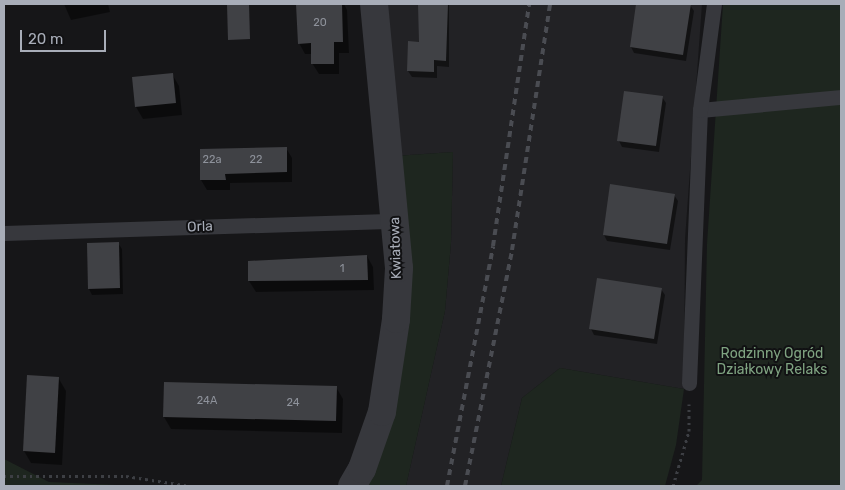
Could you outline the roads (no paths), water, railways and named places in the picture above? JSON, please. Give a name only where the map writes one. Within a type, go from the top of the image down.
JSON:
[{"type":"street","name":"Kwiatowa","points":[[352,486],[362,469],[382,412],[396,319],[398,268],[396,222],[374,4]]},
{"type":"lane","points":[[689,383],[700,110],[714,4]]},
{"type":"lane","points":[[700,110],[841,97]]},
{"type":"lane","name":"Orla","points":[[4,233],[396,222]]},
{"type":"railway","points":[[447,486],[493,246],[529,4]]},
{"type":"railway","points":[[465,486],[512,250],[550,4]]},
{"type":"park label","name":"Rodzinny Ogród Działkowy Relaks","points":[[772,362]]}]
